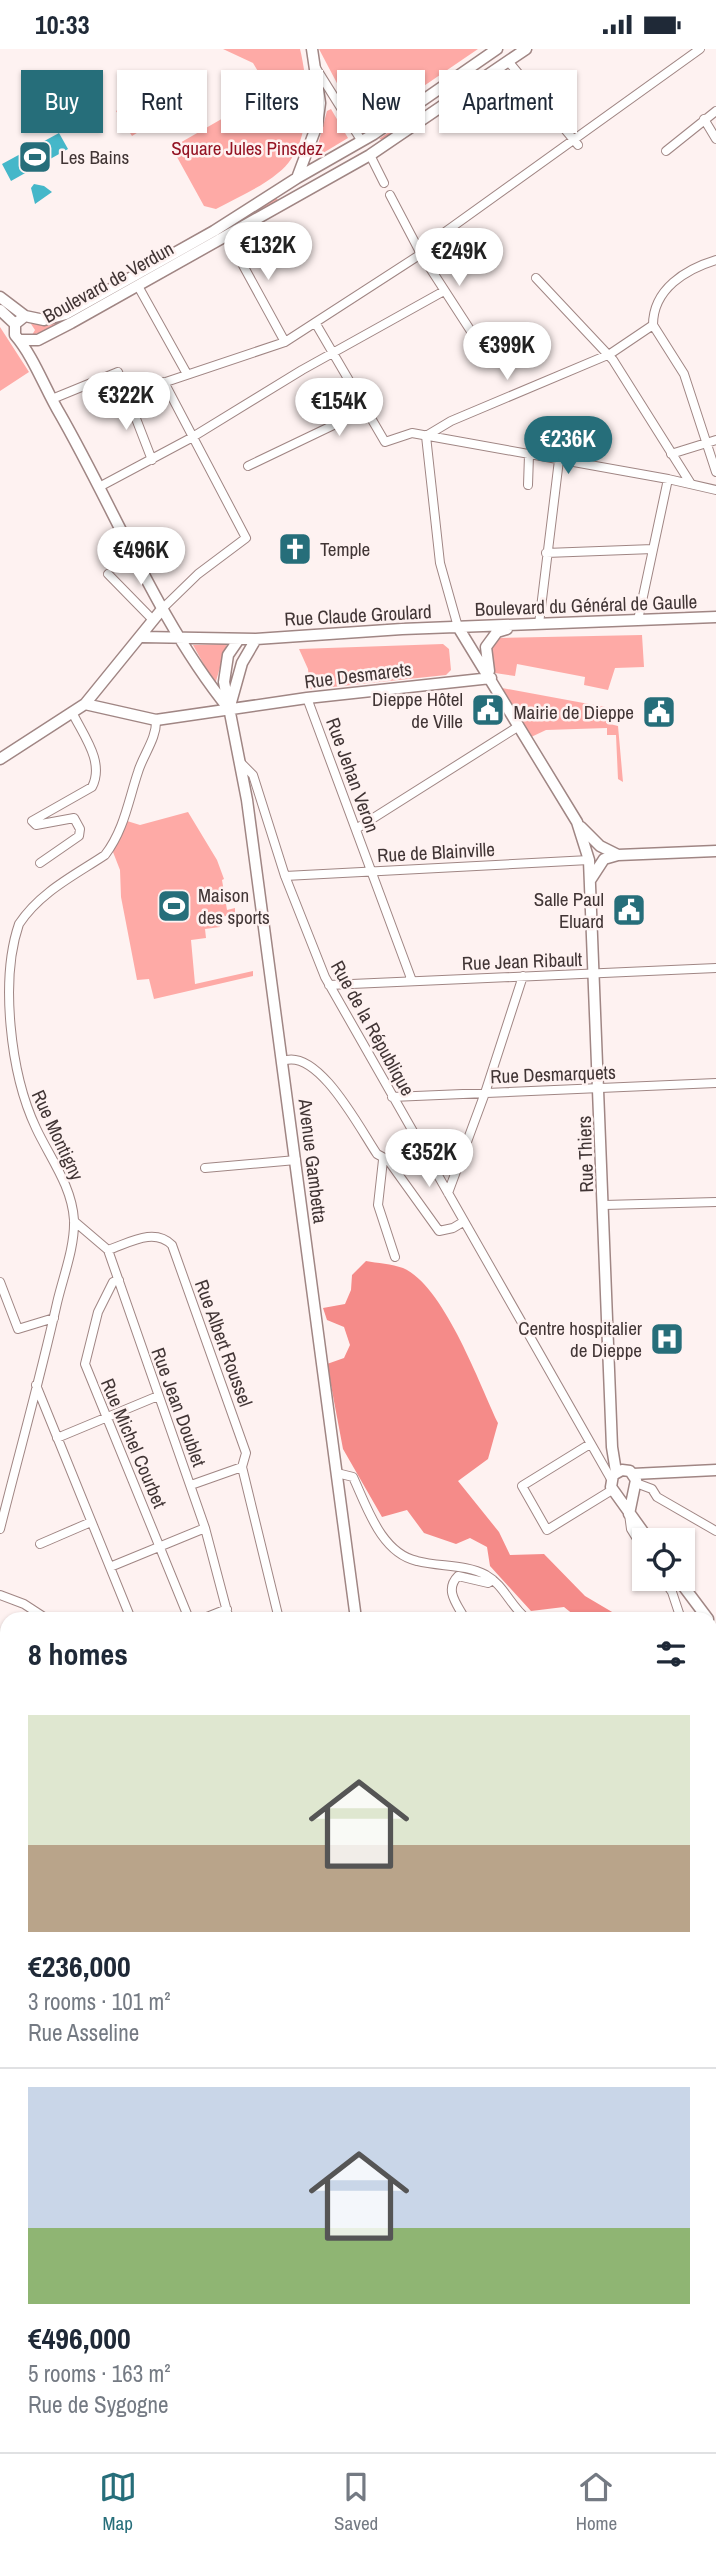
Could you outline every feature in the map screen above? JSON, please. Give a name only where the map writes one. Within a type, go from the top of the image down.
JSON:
[{"type":"main road","points":[[297,178],[317,125],[320,89],[312,49]]},
{"type":"main road","points":[[498,49],[508,61]]},
{"type":"main road","name":"Boulevard de Verdun","points":[[15,324],[25,316],[44,320],[66,314],[242,214],[362,140],[498,49]]},
{"type":"main road","name":"Boulevard de Verdun","points":[[494,70],[526,49]]},
{"type":"main road","points":[[434,93],[439,100]]},
{"type":"main road","name":"Boulevard de Verdun","points":[[20,340],[33,342],[138,286],[370,154],[439,107]]},
{"type":"main road","points":[[0,297],[25,316]]},
{"type":"main road","points":[[0,310],[15,324],[15,335],[101,486],[179,637],[205,680],[229,709]]},
{"type":"main road","points":[[27,353],[33,342]]},
{"type":"main road","points":[[0,759],[85,704],[163,608]]},
{"type":"main road","name":"Boulevard du Général de Gaulle","points":[[458,627],[714,618]]},
{"type":"main road","points":[[491,678],[486,653],[490,639],[497,632],[519,625]]},
{"type":"main road","points":[[458,627],[576,822],[595,842],[613,853],[716,851]]},
{"type":"main road","name":"Rue Claude Groulard","points":[[142,637],[240,639],[458,627]]},
{"type":"main road","points":[[229,709],[242,663],[258,638]]},
{"type":"main road","points":[[240,639],[242,663]]},
{"type":"main road","name":"Avenue Gambetta","points":[[240,639],[226,664],[225,682],[247,800],[355,1612]]},
{"type":"main road","name":"Rue Desmarets","points":[[156,720],[307,698],[491,678]]},
{"type":"main road","points":[[85,704],[156,720]]},
{"type":"main road","name":"Rue Thiers","points":[[576,822],[589,860],[591,879],[612,1447],[629,1514]]},
{"type":"main road","points":[[591,879],[599,863],[613,853]]},
{"type":"main road","points":[[623,1482],[716,1470]]},
{"type":"main road","points":[[629,1514],[640,1528]]},
{"type":"main road","points":[[687,1591],[704,1612]]},
{"type":"street","points":[[127,395],[285,342],[316,324],[576,143],[700,49]]},
{"type":"street","points":[[508,61],[576,143]]},
{"type":"street","points":[[316,68],[362,140],[374,142],[370,154],[384,183]]},
{"type":"street","points":[[666,151],[716,111]]},
{"type":"street","points":[[704,119],[716,139]]},
{"type":"street","points":[[362,140],[358,150],[370,154]]},
{"type":"street","points":[[390,195],[420,252],[476,339]]},
{"type":"street","points":[[227,236],[285,342]]},
{"type":"street","points":[[716,260],[687,271],[667,289],[657,305],[653,325],[684,374],[711,441],[716,472]]},
{"type":"street","points":[[536,278],[607,355],[691,484]]},
{"type":"street","points":[[138,286],[187,375]]},
{"type":"street","points":[[101,486],[191,438],[333,352],[444,291]]},
{"type":"street","points":[[316,324],[385,442],[412,433],[668,479],[716,491]]},
{"type":"street","points":[[426,436],[452,421],[607,355],[653,325]]},
{"type":"street","points":[[52,399],[117,372],[152,460]]},
{"type":"street","points":[[163,608],[198,574],[246,538],[191,438],[164,382]]},
{"type":"street","points":[[248,466],[365,410]]},
{"type":"street","points":[[426,436],[440,563],[458,627]]},
{"type":"street","points":[[671,454],[711,441]]},
{"type":"street","points":[[528,485],[529,455]]},
{"type":"street","points":[[539,624],[559,460]]},
{"type":"street","points":[[638,620],[668,479]]},
{"type":"street","points":[[546,553],[653,549]]},
{"type":"street","points":[[108,574],[153,620]]},
{"type":"street","name":"Rue Jehan Veron","points":[[307,698],[412,981]]},
{"type":"street","points":[[40,863],[79,836],[80,829],[74,818],[36,825],[32,821],[92,787],[97,778],[96,763],[72,712]]},
{"type":"street","name":"Rue Montigny","points":[[0,1529],[54,1318],[74,1221],[64,1180],[23,1100],[10,1057],[3,1002],[8,947],[20,924],[36,903],[105,855],[113,845],[121,831],[138,771],[156,728],[156,720]]},
{"type":"street","points":[[356,829],[519,726]]},
{"type":"street","name":"Rue de la République","points":[[240,762],[253,775],[285,876],[329,985],[590,1444],[623,1482]]},
{"type":"street","points":[[247,800],[260,799]]},
{"type":"street","name":"Rue de Blainville","points":[[285,876],[589,860]]},
{"type":"street","name":"Rue Jean Ribault","points":[[329,985],[716,968]]},
{"type":"street","points":[[448,1193],[485,1093],[523,977]]},
{"type":"street","points":[[283,1061],[296,1060],[321,1072],[383,1160],[387,1160],[439,1231],[463,1222]]},
{"type":"street","name":"Rue Desmarquets","points":[[392,1097],[716,1083]]},
{"type":"street","points":[[205,1168],[296,1160]]},
{"type":"street","points":[[383,1160],[377,1205],[395,1257]]},
{"type":"street","points":[[604,1205],[716,1202]]},
{"type":"street","name":"Rue Jean Doublet","points":[[74,1221],[108,1250],[191,1485],[227,1612]]},
{"type":"street","name":"Rue Albert Roussel","points":[[108,1250],[153,1235],[164,1237],[172,1245],[246,1453],[242,1467],[277,1612]]},
{"type":"street","name":"Rue Michel Courbet","points":[[119,1280],[113,1282],[98,1312],[85,1364],[186,1612]]},
{"type":"street","points":[[0,1282],[18,1329],[54,1318]]},
{"type":"street","points":[[36,1385],[128,1612]]},
{"type":"street","points":[[57,1438],[158,1396]]},
{"type":"street","points":[[590,1444],[522,1486],[547,1530],[623,1482],[652,1489],[657,1497],[716,1531]]},
{"type":"street","points":[[191,1485],[242,1467]]},
{"type":"street","points":[[337,1473],[353,1477],[377,1528],[400,1555],[418,1562],[466,1569],[493,1580],[521,1612]]},
{"type":"street","points":[[629,1514],[632,1531]]},
{"type":"street","points":[[40,1544],[91,1522]]},
{"type":"street","points":[[110,1567],[205,1528]]},
{"type":"street","points":[[461,1612],[450,1590],[458,1576],[488,1583],[493,1580]]},
{"type":"street","points":[[672,1591],[679,1612]]},
{"type":"street","points":[[0,1595],[36,1612]]},
{"type":"green space","name":"Square Jules Pinsdez","points":[[223,49],[300,49],[304,70],[257,70],[253,63]]},
{"type":"green space","points":[[319,49],[478,49],[447,70],[439,70],[439,76],[425,85],[425,70],[337,70],[337,83]]},
{"type":"green space","points":[[331,109],[337,119],[337,133],[345,133],[348,138],[318,156],[316,152],[327,111]]},
{"type":"green space","name":"Square Jules Pinsdez","points":[[221,119],[221,133],[303,133],[289,162],[278,173],[216,209],[204,206],[177,157],[178,144],[197,133],[207,133],[207,127]]},
{"type":"green space","points":[[388,133],[393,133],[383,140],[379,139]]},
{"type":"green space","points":[[276,197],[279,202],[51,329],[32,335],[35,330],[31,324],[50,325],[72,315],[241,221]]},
{"type":"green space","points":[[0,327],[29,372],[0,391]]},
{"type":"green space","points":[[642,635],[644,667],[615,668],[608,690],[584,685],[585,677],[517,664],[515,676],[495,673],[488,653],[498,638]]},
{"type":"green space","points":[[227,644],[216,681],[213,681],[193,645]]},
{"type":"green space","points":[[443,644],[449,649],[451,670],[446,675],[304,690],[309,679],[308,669],[299,649]]},
{"type":"green space","points":[[502,688],[616,709],[617,717],[606,717],[606,723],[618,726],[623,782],[618,779],[616,735],[607,735],[607,728],[546,730],[529,738]]},
{"type":"green space","name":"Maison des sports","points":[[188,812],[217,860],[224,879],[227,910],[235,908],[235,913],[219,918],[220,927],[205,929],[206,938],[191,940],[195,984],[253,971],[253,976],[154,999],[149,979],[137,980],[121,897],[120,870],[113,852],[127,821],[140,825]]},
{"type":"shaded area","points":[[366,1261],[403,1268],[418,1278],[432,1294],[459,1337],[498,1423],[488,1459],[458,1481],[499,1532],[510,1555],[544,1554],[585,1596],[612,1612],[570,1612],[564,1607],[531,1611],[490,1566],[487,1547],[470,1538],[456,1544],[424,1533],[407,1510],[382,1517],[343,1449],[327,1364],[344,1358],[350,1345],[344,1327],[327,1320],[323,1308],[345,1304],[351,1290],[352,1275]]},
{"type":"water","name":"Les Bains","points":[[59,133],[68,149],[11,181],[2,164]]},
{"type":"water","points":[[34,184],[44,186],[52,192],[35,204],[31,188]]},
{"type":"place","name":"Les Bains","points":[[35,157]]},
{"type":"place","name":"Temple","points":[[295,549]]},
{"type":"place","name":"Dieppe Hôtel de Ville","points":[[488,710]]},
{"type":"place","name":"Mairie de Dieppe","points":[[659,712]]},
{"type":"place","name":"Maison des sports","points":[[174,906]]},
{"type":"place","name":"Salle Paul Eluard","points":[[629,910]]},
{"type":"place","name":"Centre hospitalier de Dieppe","points":[[667,1339]]}]
